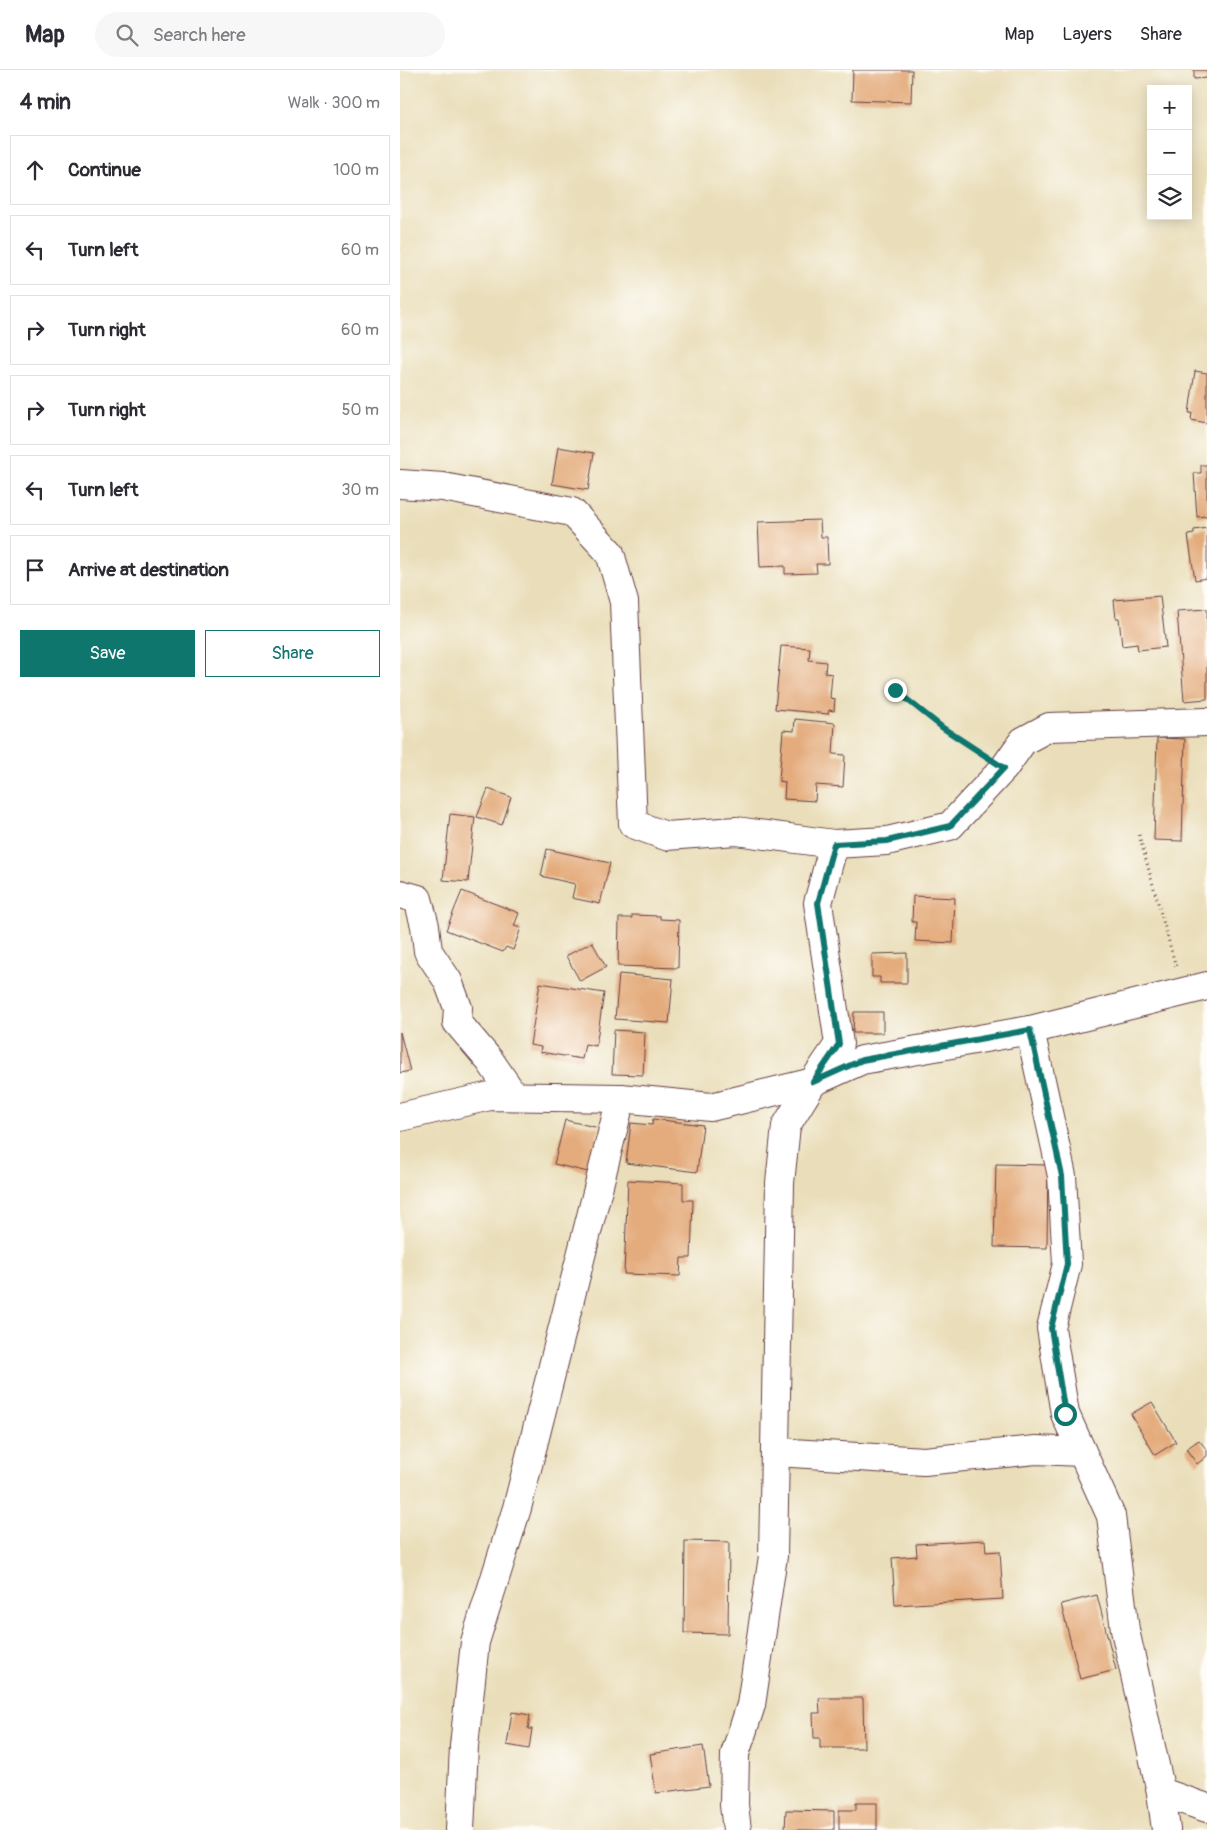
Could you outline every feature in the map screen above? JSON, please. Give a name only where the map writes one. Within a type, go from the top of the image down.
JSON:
[{"type":"street","points":[[400,484],[443,487],[572,512],[610,553],[624,602],[633,824],[666,836],[736,831],[834,844],[887,841],[950,826],[1004,768],[1023,741],[1049,727],[1207,722]]},
{"type":"street","points":[[737,1830],[734,1805],[735,1754],[751,1706],[773,1556],[780,1183],[786,1126],[839,1044],[818,903],[834,844]]},
{"type":"street","points":[[400,894],[418,899],[425,926],[428,951],[448,981],[458,1008],[457,1022],[490,1061],[514,1096]]},
{"type":"street","points":[[400,1117],[490,1096],[621,1098],[711,1107],[813,1082],[862,1060],[1030,1030],[1195,989]]},
{"type":"street","points":[[1030,1030],[1062,1176],[1067,1264],[1051,1328],[1065,1414],[1112,1516],[1125,1630],[1161,1792],[1166,1830]]},
{"type":"street","points":[[460,1830],[464,1746],[475,1642],[517,1508],[621,1098]]},
{"type":"street","points":[[775,1452],[924,1461],[1036,1450],[1082,1452]]},
{"type":"street","points":[[1161,1792],[1207,1808]]},
{"type":"path","points":[[895,690],[943,728],[1004,768]]},
{"type":"path","points":[[1139,835],[1163,916],[1195,989]]},
{"type":"building","points":[[853,70],[912,70],[911,102],[852,100]]},
{"type":"building","points":[[1194,70],[1207,70],[1207,78],[1194,79]]},
{"type":"building","points":[[1195,371],[1207,373],[1207,423],[1191,420],[1192,413],[1189,413]]},
{"type":"building","points":[[558,447],[594,453],[588,490],[552,484]]},
{"type":"building","points":[[1201,465],[1207,465],[1207,516],[1197,517],[1194,473],[1201,473]]},
{"type":"building","points":[[820,520],[821,537],[827,537],[828,564],[816,564],[817,573],[785,574],[785,566],[760,567],[758,522]]},
{"type":"building","points":[[1207,528],[1207,578],[1195,580],[1188,535],[1194,534],[1194,530]]},
{"type":"building","points":[[1160,596],[1166,647],[1138,650],[1137,644],[1122,646],[1119,618],[1116,618],[1114,600]]},
{"type":"building","points":[[1207,609],[1207,699],[1184,701],[1177,611]]},
{"type":"building","points":[[781,646],[810,648],[809,660],[826,662],[825,673],[832,674],[830,698],[835,699],[834,711],[829,710],[828,714],[775,709]]},
{"type":"building","points":[[795,719],[835,723],[833,754],[845,755],[843,787],[816,785],[815,801],[784,799],[785,782],[779,781],[783,730],[794,731]]},
{"type":"building","points":[[1157,738],[1185,739],[1182,841],[1154,840]]},
{"type":"building","points":[[488,789],[511,797],[502,825],[477,817]]},
{"type":"building","points":[[450,814],[475,817],[468,882],[443,880]]},
{"type":"building","points":[[547,849],[610,863],[600,904],[572,898],[575,884],[541,876]]},
{"type":"building","points":[[462,891],[519,913],[514,926],[521,928],[513,950],[506,947],[503,952],[446,930]]},
{"type":"building","points":[[913,896],[955,898],[953,943],[915,941],[916,922],[912,922]]},
{"type":"building","points":[[632,915],[660,916],[660,919],[679,920],[678,968],[618,966],[619,918],[632,918]]},
{"type":"building","points":[[592,942],[606,967],[580,981],[566,956]]},
{"type":"building","points":[[907,953],[907,983],[880,983],[880,977],[872,977],[872,954]]},
{"type":"building","points":[[619,974],[673,979],[669,1023],[615,1019]]},
{"type":"building","points":[[540,983],[604,993],[596,1046],[585,1044],[582,1059],[540,1052],[541,1047],[530,1045]]},
{"type":"building","points":[[854,1012],[883,1012],[883,1033],[853,1033]]},
{"type":"building","points":[[614,1030],[645,1032],[643,1075],[612,1074]]},
{"type":"building","points":[[400,1032],[410,1071],[400,1073]]},
{"type":"building","points":[[653,1119],[703,1125],[697,1172],[626,1163],[631,1123],[652,1125]]},
{"type":"building","points":[[565,1120],[599,1128],[588,1172],[554,1164]]},
{"type":"building","points":[[996,1164],[1048,1165],[1047,1248],[994,1247]]},
{"type":"building","points":[[628,1180],[683,1183],[683,1200],[693,1200],[691,1258],[681,1258],[680,1276],[624,1274]]},
{"type":"building","points":[[1152,1402],[1176,1442],[1155,1455],[1131,1414]]},
{"type":"building","points":[[1199,1440],[1207,1450],[1207,1456],[1197,1464],[1186,1449]]},
{"type":"building","points":[[985,1540],[986,1552],[1000,1551],[1003,1599],[895,1605],[892,1558],[917,1556],[916,1544]]},
{"type":"building","points":[[685,1541],[729,1542],[728,1634],[684,1633]]},
{"type":"building","points":[[1097,1595],[1116,1670],[1080,1679],[1061,1604]]},
{"type":"building","points":[[819,1698],[863,1698],[864,1748],[820,1748],[820,1738],[814,1738],[813,1713],[820,1713]]},
{"type":"building","points":[[512,1712],[530,1715],[528,1729],[532,1729],[529,1749],[507,1745]]},
{"type":"building","points":[[703,1746],[709,1786],[656,1793],[650,1754]]},
{"type":"building","points":[[856,1803],[877,1803],[877,1830],[839,1830],[839,1810],[856,1810]]},
{"type":"building","points":[[786,1810],[834,1811],[834,1830],[785,1830]]},
{"type":"route","points":[[895,690],[943,728],[1004,768],[950,826],[887,841],[834,844],[818,903],[827,976],[839,1044],[813,1082],[862,1060],[1030,1030],[1062,1176],[1067,1264],[1051,1328],[1065,1414]]}]
